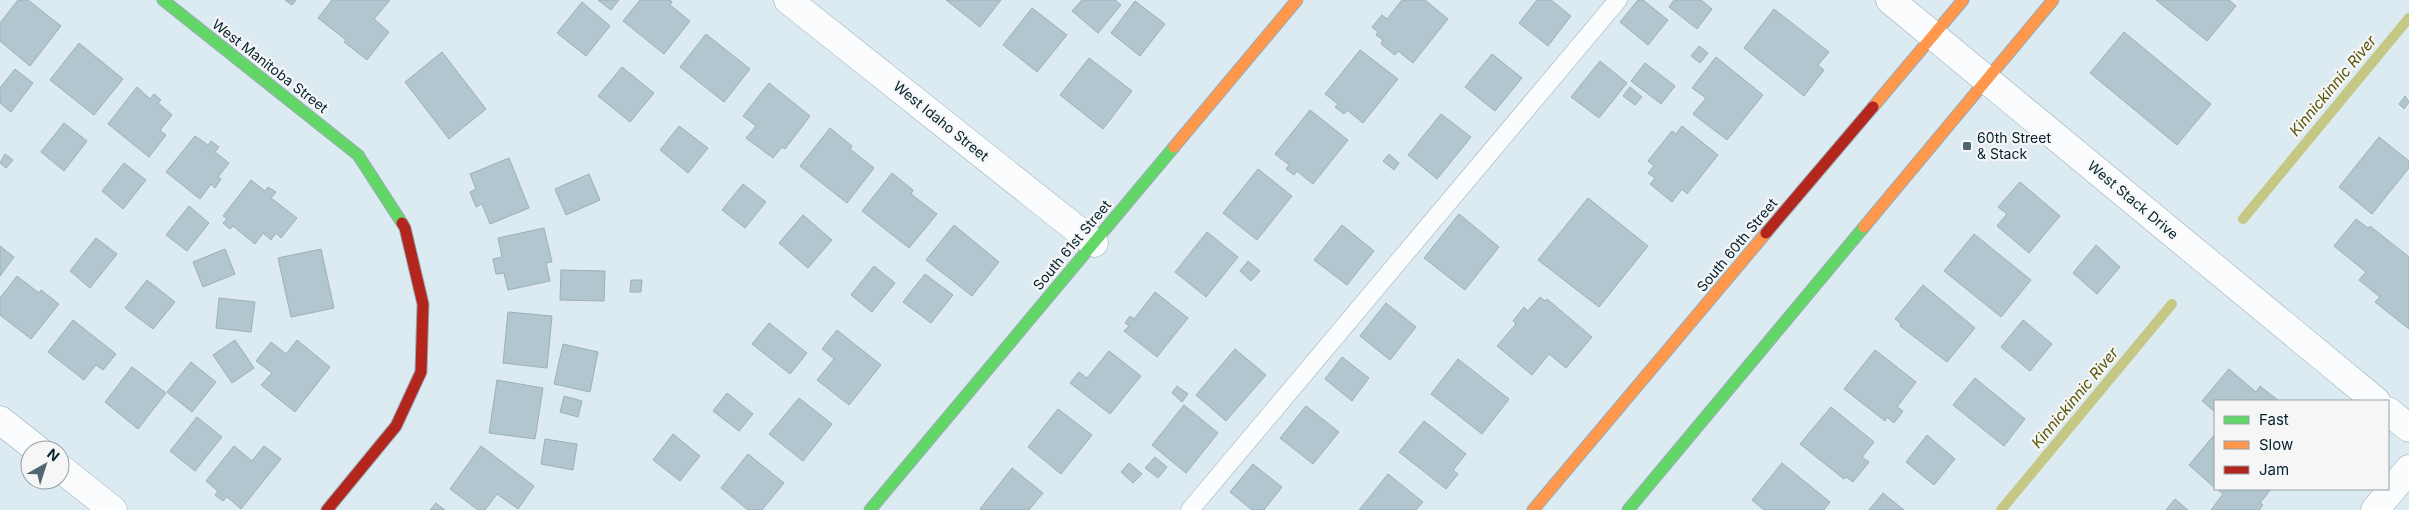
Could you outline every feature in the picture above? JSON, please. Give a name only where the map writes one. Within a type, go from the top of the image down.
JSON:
[{"type":"main road","name":"West Manitoba Street","points":[[163,0],[358,155],[405,228],[423,304],[421,372],[396,426],[327,510]]},
{"type":"main road","name":"South 61st Street","points":[[870,510],[1297,0]]},
{"type":"main road","name":"South 60th Street","points":[[1533,510],[1963,0]]},
{"type":"main road","points":[[1628,510],[2053,0]]},
{"type":"street","name":"West Idaho Street","points":[[788,0],[1094,243]]},
{"type":"street","name":"West Stack Drive","points":[[1890,0],[2375,400]]},
{"type":"street","points":[[2389,412],[2409,428]]},
{"type":"street","points":[[0,420],[25,440]]},
{"type":"street","points":[[2375,510],[2409,469]]},
{"type":"street","points":[[70,476],[113,510]]},
{"type":"lane","points":[[1190,510],[1618,0]]},
{"type":"building","points":[[18,0],[28,0],[61,26],[30,66],[0,41],[0,23]]},
{"type":"building","points":[[285,0],[296,0],[292,5]]},
{"type":"building","points":[[332,0],[390,0],[374,19],[389,32],[367,60],[344,42],[346,40],[318,18]]},
{"type":"building","points":[[598,0],[619,0],[611,10]]},
{"type":"building","points":[[640,0],[670,0],[672,2],[670,5],[690,21],[664,54],[623,21]]},
{"type":"building","points":[[946,0],[1001,0],[980,27]]},
{"type":"building","points":[[1082,0],[1115,0],[1121,5],[1098,33],[1072,11]]},
{"type":"building","points":[[1402,0],[1425,0],[1448,19],[1413,63],[1398,51],[1395,55],[1381,44],[1383,40],[1376,35],[1378,32],[1372,27],[1382,15],[1387,19]]},
{"type":"building","points":[[1537,0],[1551,0],[1571,16],[1548,46],[1519,23]]},
{"type":"building","points":[[1638,0],[1643,0],[1668,20],[1648,45],[1620,22]]},
{"type":"building","points":[[1674,0],[1701,0],[1712,9],[1697,29],[1669,7]]},
{"type":"building","points":[[2156,0],[2229,0],[2236,6],[2207,41]]},
{"type":"building","points":[[1135,1],[1165,24],[1140,56],[1111,33]]},
{"type":"building","points":[[582,2],[610,26],[586,56],[557,33]]},
{"type":"building","points":[[1032,8],[1067,35],[1037,72],[1003,45]]},
{"type":"building","points":[[1774,9],[1829,52],[1818,65],[1824,70],[1804,96],[1744,48]]},
{"type":"building","points":[[2124,32],[2211,104],[2177,145],[2090,73]]},
{"type":"building","points":[[706,34],[750,69],[724,102],[680,67]]},
{"type":"building","points":[[79,43],[123,79],[94,115],[50,80]]},
{"type":"building","points":[[1699,46],[1708,53],[1700,63],[1691,56]]},
{"type":"building","points":[[1360,50],[1398,79],[1363,123],[1347,110],[1344,114],[1335,107],[1338,104],[1325,94]]},
{"type":"building","points":[[442,52],[486,109],[449,139],[405,82]]},
{"type":"building","points":[[1492,54],[1522,78],[1495,111],[1465,87]]},
{"type":"building","points":[[1716,57],[1763,95],[1727,140],[1693,114],[1706,98],[1692,88]]},
{"type":"building","points":[[1089,58],[1132,91],[1103,129],[1060,95]]},
{"type":"building","points":[[1600,61],[1627,83],[1599,118],[1571,97]]},
{"type":"building","points":[[1645,63],[1675,86],[1661,104],[1631,81]]},
{"type":"building","points":[[622,67],[654,93],[630,122],[598,96]]},
{"type":"building","points":[[15,69],[33,83],[11,112],[0,103],[0,88]]},
{"type":"building","points":[[769,83],[810,116],[785,149],[782,147],[773,158],[746,138],[756,126],[743,116]]},
{"type":"building","points":[[137,87],[150,99],[154,94],[161,100],[158,103],[172,115],[160,130],[166,135],[149,157],[108,124]]},
{"type":"building","points":[[1630,87],[1642,97],[1635,105],[1623,96]]},
{"type":"building","points":[[2405,96],[2409,102],[2404,109],[2399,104]]},
{"type":"building","points":[[1310,110],[1348,140],[1313,184],[1297,171],[1294,175],[1286,169],[1289,165],[1275,154]]},
{"type":"building","points":[[1441,114],[1471,137],[1437,179],[1408,155]]},
{"type":"building","points":[[64,123],[87,141],[64,171],[41,152]]},
{"type":"building","points":[[679,126],[708,148],[688,173],[660,150]]},
{"type":"building","points":[[1682,126],[1718,155],[1687,194],[1682,189],[1672,202],[1650,184],[1655,178],[1648,173],[1654,166],[1648,161],[1672,131],[1676,134]]},
{"type":"building","points":[[830,128],[852,146],[850,149],[874,168],[847,203],[800,166]]},
{"type":"building","points":[[195,136],[208,145],[211,141],[219,147],[215,152],[229,163],[218,177],[221,179],[215,188],[211,184],[200,199],[166,172]]},
{"type":"building","points":[[2379,137],[2409,161],[2409,168],[2372,214],[2339,187]]},
{"type":"building","points":[[5,154],[13,160],[6,168],[0,163]]},
{"type":"building","points":[[1389,154],[1399,163],[1394,170],[1383,161]]},
{"type":"building","points":[[509,158],[529,208],[490,224],[482,204],[476,207],[470,192],[476,189],[470,174]]},
{"type":"building","points":[[124,163],[146,180],[123,209],[102,191]]},
{"type":"building","points":[[1258,169],[1292,196],[1257,240],[1223,213]]},
{"type":"building","points":[[892,173],[913,190],[911,194],[937,214],[909,248],[862,211]]},
{"type":"building","points":[[589,174],[600,200],[566,215],[555,189]]},
{"type":"building","points":[[251,180],[265,191],[268,187],[276,192],[271,198],[297,218],[281,238],[276,233],[271,240],[263,233],[255,244],[233,226],[230,229],[223,223],[227,219],[223,216]]},
{"type":"building","points":[[2020,182],[2060,216],[2029,253],[1997,226],[2007,214],[1998,207]]},
{"type":"building","points":[[743,184],[766,202],[745,228],[722,210]]},
{"type":"building","points":[[1588,198],[1648,246],[1599,307],[1538,260]]},
{"type":"building","points":[[189,206],[209,223],[187,251],[166,235]]},
{"type":"building","points":[[1459,214],[1499,247],[1465,290],[1424,258]]},
{"type":"building","points":[[803,215],[832,240],[808,268],[779,243]]},
{"type":"building","points":[[2356,219],[2368,228],[2370,226],[2409,257],[2409,329],[2375,302],[2380,297],[2359,280],[2366,272],[2334,246]]},
{"type":"building","points":[[954,225],[999,262],[972,296],[926,260]]},
{"type":"building","points":[[1342,225],[1374,251],[1347,285],[1314,260]]},
{"type":"building","points":[[544,228],[552,262],[546,263],[550,281],[508,290],[504,273],[496,274],[493,259],[502,257],[498,238]]},
{"type":"building","points":[[1207,232],[1238,257],[1206,297],[1175,272]]},
{"type":"building","points":[[1974,234],[2031,280],[2001,317],[1944,271]]},
{"type":"building","points":[[96,238],[117,254],[90,288],[70,271]]},
{"type":"building","points":[[2096,245],[2120,267],[2097,294],[2073,273]]},
{"type":"building","points":[[0,246],[14,257],[0,276]]},
{"type":"building","points":[[225,249],[235,274],[203,287],[193,262]]},
{"type":"building","points":[[321,249],[334,308],[291,317],[278,258]]},
{"type":"building","points":[[1248,261],[1260,271],[1251,281],[1240,271]]},
{"type":"building","points":[[874,266],[895,283],[872,312],[851,295]]},
{"type":"building","points":[[561,270],[605,271],[604,301],[560,300]]},
{"type":"building","points":[[925,274],[953,295],[931,323],[903,302]]},
{"type":"building","points":[[17,276],[39,293],[41,290],[59,304],[31,339],[0,315],[0,298]]},
{"type":"building","points":[[147,280],[175,302],[153,329],[125,308]]},
{"type":"building","points":[[631,280],[642,280],[641,292],[630,292]]},
{"type":"building","points":[[1923,285],[1975,328],[1947,362],[1900,326],[1901,324],[1895,319]]},
{"type":"building","points":[[1155,292],[1188,318],[1157,357],[1124,331],[1129,326],[1125,323],[1130,316],[1134,319]]},
{"type":"building","points":[[1540,297],[1545,301],[1547,299],[1592,337],[1566,368],[1549,354],[1532,375],[1497,346],[1516,324],[1513,321],[1524,307],[1528,311]]},
{"type":"building","points":[[219,298],[255,302],[251,332],[216,328]]},
{"type":"building","points":[[1386,303],[1416,327],[1390,360],[1360,336]]},
{"type":"building","points":[[508,312],[552,316],[547,368],[503,363]]},
{"type":"building","points":[[73,320],[116,354],[103,370],[96,365],[84,380],[48,352]]},
{"type":"building","points":[[2023,320],[2052,344],[2030,371],[2001,347]]},
{"type":"building","points":[[769,323],[807,353],[790,374],[752,344]]},
{"type":"building","points":[[837,330],[881,365],[849,405],[817,380],[834,359],[822,349]]},
{"type":"building","points":[[235,340],[254,368],[232,383],[213,355]]},
{"type":"building","points":[[297,340],[330,367],[295,412],[261,385],[272,373],[256,361],[271,342],[286,354]]},
{"type":"building","points":[[563,344],[598,352],[590,392],[554,384]]},
{"type":"building","points":[[1235,349],[1266,375],[1226,421],[1196,395]]},
{"type":"building","points":[[1875,350],[1916,382],[1897,407],[1903,411],[1894,423],[1887,417],[1885,421],[1844,389]]},
{"type":"building","points":[[1109,351],[1141,376],[1110,414],[1070,383],[1079,372],[1087,378]]},
{"type":"building","points":[[1342,357],[1369,378],[1352,401],[1325,379]]},
{"type":"building","points":[[1458,359],[1509,399],[1482,434],[1431,394]]},
{"type":"building","points":[[191,362],[216,382],[192,412],[167,392]]},
{"type":"building","points":[[132,367],[166,393],[138,429],[105,402]]},
{"type":"building","points":[[2229,369],[2256,392],[2260,386],[2278,400],[2214,400],[2214,411],[2202,401]]},
{"type":"building","points":[[1975,378],[2025,419],[2004,446],[1953,405]]},
{"type":"building","points":[[497,380],[543,388],[535,439],[489,433]]},
{"type":"building","points":[[1177,386],[1188,394],[1182,402],[1172,393]]},
{"type":"building","points":[[727,393],[753,414],[739,431],[713,411]]},
{"type":"building","points":[[564,396],[582,401],[578,417],[560,412]]},
{"type":"building","points":[[799,398],[832,424],[803,461],[769,434]]},
{"type":"building","points":[[1184,405],[1218,433],[1186,473],[1152,445]]},
{"type":"building","points":[[1306,406],[1339,432],[1313,464],[1280,438]]},
{"type":"building","points":[[1831,407],[1874,442],[1862,457],[1869,462],[1853,482],[1846,477],[1844,479],[1800,444]]},
{"type":"building","points":[[1058,409],[1092,435],[1061,474],[1028,447]]},
{"type":"building","points":[[197,417],[222,437],[195,471],[170,451]]},
{"type":"building","points":[[1424,421],[1466,454],[1453,470],[1458,474],[1446,489],[1399,452]]},
{"type":"building","points":[[673,434],[700,456],[680,481],[653,460]]},
{"type":"building","points":[[1927,435],[1955,459],[1934,485],[1906,462]]},
{"type":"building","points":[[2214,435],[2214,487],[2189,465]]},
{"type":"building","points":[[545,439],[577,444],[573,470],[541,464]]},
{"type":"building","points":[[234,446],[252,461],[264,446],[281,459],[241,509],[227,497],[223,501],[215,495],[218,491],[206,481]]},
{"type":"building","points":[[481,446],[534,486],[518,509],[497,494],[485,510],[478,510],[450,489]]},
{"type":"building","points":[[748,454],[784,483],[762,510],[748,510],[721,488]]},
{"type":"building","points":[[1155,457],[1167,467],[1158,478],[1145,468]]},
{"type":"building","points":[[1129,463],[1142,474],[1133,483],[1121,472]]},
{"type":"building","points":[[1782,463],[1830,502],[1824,510],[1764,510],[1752,500]]},
{"type":"building","points":[[1253,464],[1282,487],[1264,510],[1252,510],[1230,492]]},
{"type":"building","points":[[1012,468],[1043,493],[1029,510],[980,509]]},
{"type":"building","points":[[1388,474],[1423,502],[1416,510],[1359,510]]},
{"type":"building","points":[[2218,490],[2270,490],[2260,503],[2263,505],[2259,510],[2211,510],[2223,494]]},
{"type":"building","points":[[1883,493],[1904,510],[1869,510]]},
{"type":"building","points":[[2175,499],[2188,510],[2166,510]]},
{"type":"building","points":[[436,503],[445,510],[430,510]]},
{"type":"waterway","name":"Kinnickinnic River","points":[[2243,219],[2409,18]]},
{"type":"waterway","name":"Kinnickinnic River","points":[[2001,510],[2172,304]]},
{"type":"traffic: fast","points":[[163,0],[358,155],[402,223]]},
{"type":"traffic: fast","points":[[870,510],[1174,147]]},
{"type":"traffic: fast","points":[[1628,510],[1864,227]]},
{"type":"traffic: slow","points":[[1174,147],[1297,0]]},
{"type":"traffic: slow","points":[[1873,107],[1963,0]]},
{"type":"traffic: slow","points":[[1864,227],[2053,0]]},
{"type":"traffic: slow","points":[[1533,510],[1766,233]]},
{"type":"traffic: jam","points":[[1766,233],[1873,107]]},
{"type":"traffic: jam","points":[[327,510],[396,426],[421,372],[423,304],[405,228],[402,223]]},
{"type":"place","name":"60th Street & Stack","points":[[1967,146]]}]
